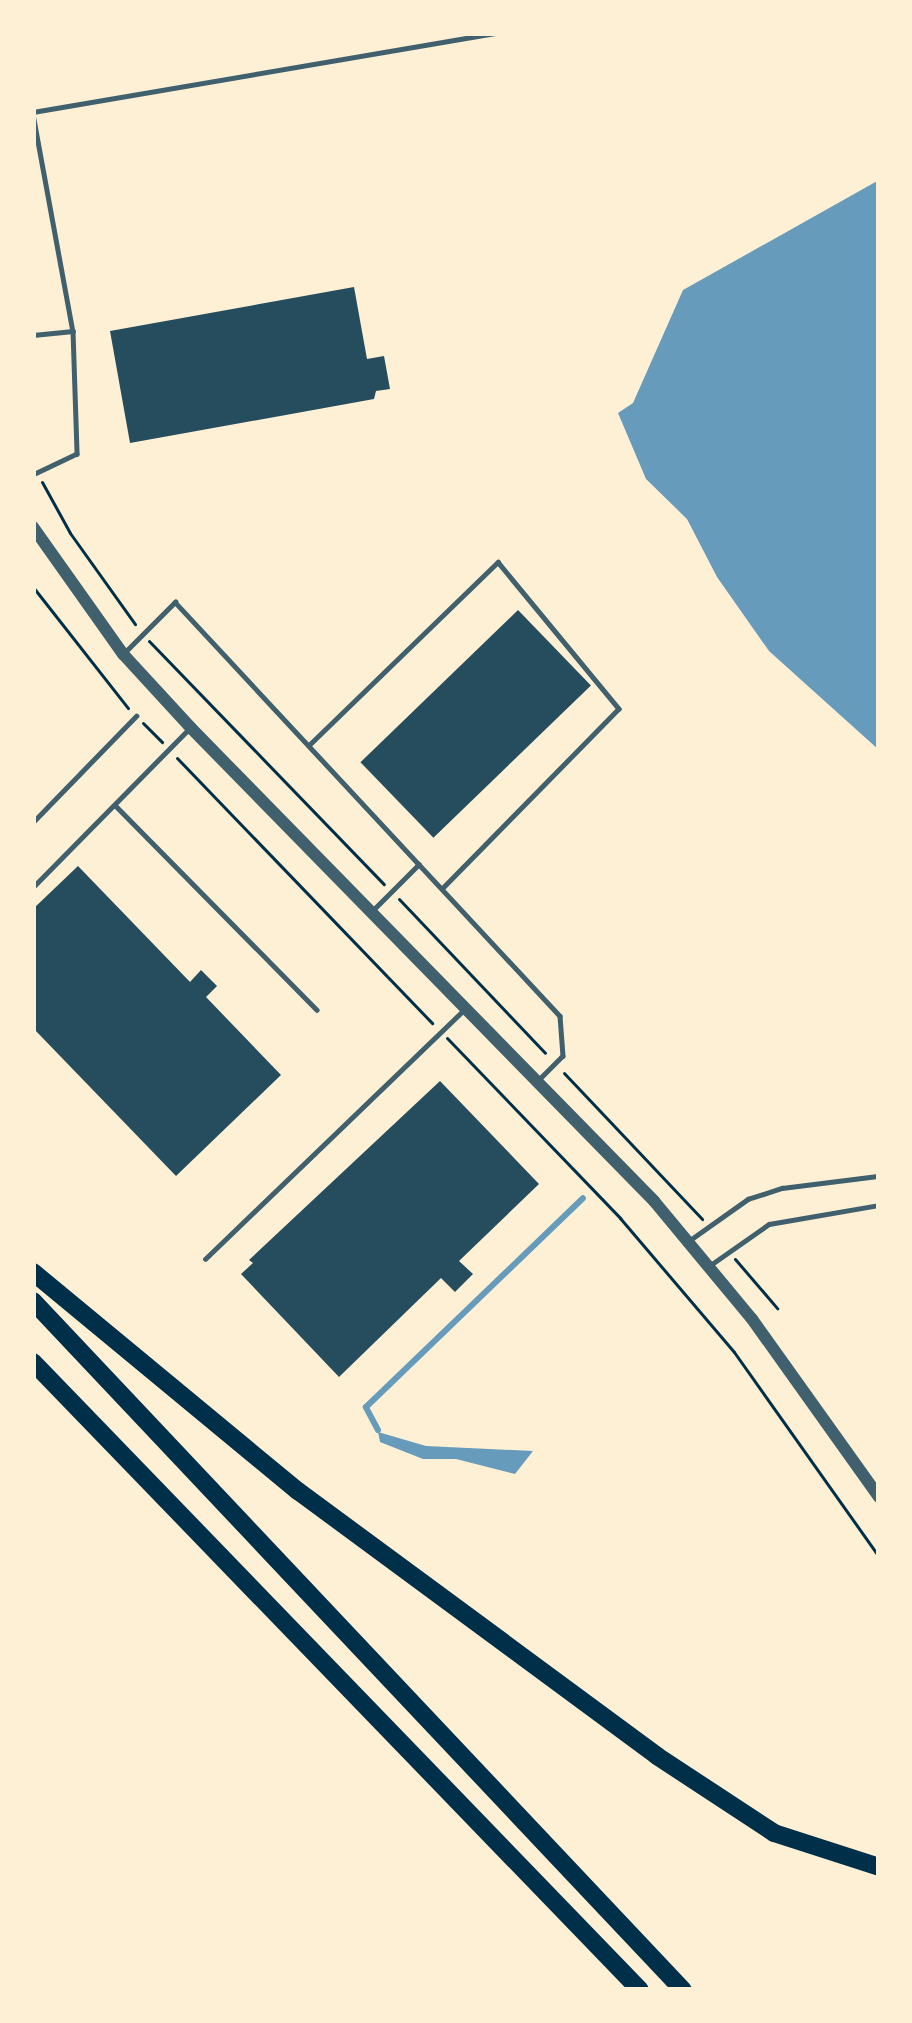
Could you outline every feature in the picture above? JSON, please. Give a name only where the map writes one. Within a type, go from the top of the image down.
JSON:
[{"type":"highway","points":[[33,1272],[298,1490],[657,1756],[774,1833],[879,1867]]},
{"type":"highway","points":[[33,1301],[683,1990]]},
{"type":"highway","points":[[33,1362],[640,1990]]},
{"type":"street","points":[[33,527],[123,654],[688,1241],[879,1497]]},
{"type":"lane","points":[[33,475],[77,454],[73,331],[33,113],[496,33]]},
{"type":"lane","points":[[33,335],[73,331]]},
{"type":"lane","points":[[309,746],[498,562],[620,709],[442,889]]},
{"type":"lane","points":[[123,654],[175,602],[560,1016],[563,1056],[537,1082]]},
{"type":"lane","points":[[33,822],[136,716]]},
{"type":"lane","points":[[33,887],[191,728]]},
{"type":"lane","points":[[116,806],[316,1010]]},
{"type":"lane","points":[[372,911],[419,864]]},
{"type":"lane","points":[[205,1259],[466,1008]]},
{"type":"lane","points":[[688,1241],[748,1199],[782,1188],[879,1176]]},
{"type":"lane","points":[[709,1266],[769,1224],[879,1205]]},
{"type":"path","points":[[33,587],[136,716],[627,1227],[734,1352],[879,1557]]},
{"type":"water","points":[[879,180],[879,750],[769,651],[717,577],[687,519],[646,479],[618,413],[633,403],[683,290]]},
{"type":"water","points":[[378,1432],[426,1446],[533,1451],[515,1474],[456,1459],[423,1459],[380,1442]]},
{"type":"building","points":[[354,287],[367,359],[384,356],[390,389],[376,391],[374,399],[130,443],[110,331]]},
{"type":"building","points":[[518,610],[591,686],[433,838],[360,762]]},
{"type":"building","points":[[78,866],[190,982],[201,970],[217,986],[206,997],[281,1075],[176,1176],[33,1028],[33,909]]},
{"type":"building","points":[[440,1081],[539,1184],[459,1261],[473,1274],[455,1292],[441,1278],[339,1377],[241,1274],[253,1263],[249,1260]]},
{"type":"waterway","points":[[378,1430],[366,1407],[583,1198]]}]
